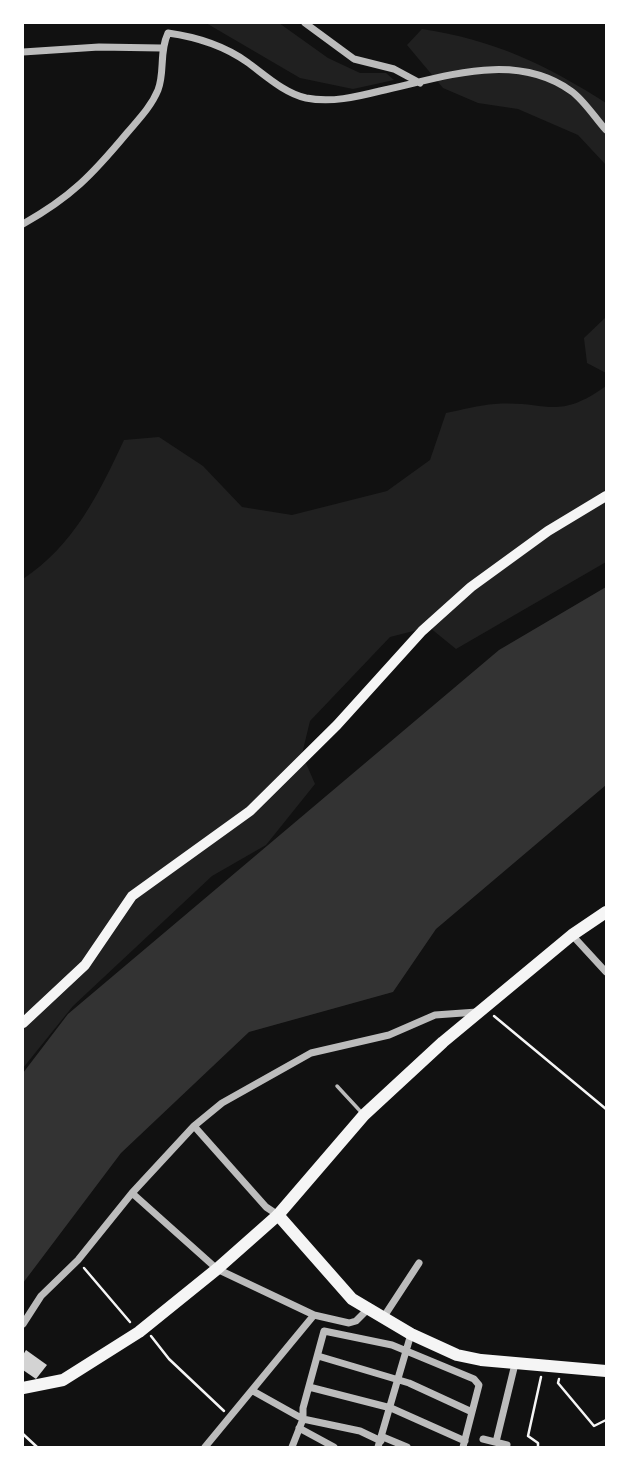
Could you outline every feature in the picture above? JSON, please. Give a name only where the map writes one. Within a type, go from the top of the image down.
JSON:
[{"type":"main road","points":[[23,1023],[85,965],[132,896],[250,811],[337,725],[422,631],[471,587],[548,531],[606,496]]},
{"type":"main road","points":[[23,1388],[63,1380],[142,1330],[278,1215],[364,1115],[481,1009],[572,935],[606,912]]},
{"type":"main road","points":[[278,1215],[352,1299],[366,1311],[411,1334],[457,1354],[515,1364],[562,1365],[606,1371]]},
{"type":"street","points":[[305,23],[354,59],[394,69],[420,83]]},
{"type":"street","points":[[23,224],[61,202],[91,176],[150,105],[159,88],[161,48],[168,33],[193,36],[222,47],[279,86],[305,98],[341,100],[483,69],[517,70],[546,76],[573,92],[606,130]]},
{"type":"street","points":[[23,52],[99,47],[161,48]]},
{"type":"street","points":[[572,935],[606,972]]},
{"type":"street","points":[[23,1324],[41,1296],[78,1260],[132,1193],[194,1126],[222,1103],[311,1053],[389,1035],[435,1015],[481,1009]]},
{"type":"street","points":[[194,1126],[266,1207],[278,1215]]},
{"type":"street","points":[[132,1193],[216,1269],[314,1315],[349,1323],[366,1311]]},
{"type":"street","points":[[382,1319],[419,1262]]},
{"type":"street","points":[[205,1447],[314,1315]]},
{"type":"street","points":[[292,1447],[303,1419],[309,1387],[324,1331],[406,1350],[474,1379],[479,1385],[464,1444],[391,1408],[309,1387]]},
{"type":"street","points":[[381,1442],[411,1334]]},
{"type":"street","points":[[318,1356],[398,1380],[472,1412]]},
{"type":"street","points":[[496,1442],[515,1364]]},
{"type":"street","points":[[253,1391],[303,1419],[360,1431],[381,1442],[407,1447]]},
{"type":"street","points":[[299,1428],[334,1447]]},
{"type":"street","points":[[484,1439],[507,1445]]},
{"type":"lane","points":[[337,1086],[364,1115]]},
{"type":"path","points":[[481,1009],[606,1109]]},
{"type":"path","points":[[78,1260],[169,1359],[230,1417]]},
{"type":"path","points":[[538,1447],[538,1443],[528,1436],[536,1392],[546,1364]]},
{"type":"path","points":[[562,1365],[558,1383],[594,1426],[606,1420]]},
{"type":"path","points":[[23,1434],[37,1447]]},
{"type":"shaded area","points":[[206,23],[279,23],[328,58],[360,73],[386,73],[394,80],[353,89],[300,78]]},
{"type":"shaded area","points":[[422,29],[473,40],[518,55],[606,103],[606,165],[578,135],[518,109],[478,103],[443,88],[407,45]]},
{"type":"shaded area","points":[[606,317],[606,373],[587,363],[584,338]]},
{"type":"shaded area","points":[[606,386],[606,562],[456,649],[429,627],[390,637],[310,721],[302,754],[315,784],[266,845],[212,876],[73,1006],[23,1068],[23,579],[41,566],[70,535],[105,480],[124,440],[159,437],[203,466],[242,507],[292,515],[387,491],[430,460],[446,413],[495,404],[563,406],[589,397]]},
{"type":"shaded area","points":[[606,587],[606,785],[436,929],[393,992],[249,1032],[121,1153],[23,1283],[23,1073],[68,1014],[499,650]]},
{"type":"building","points":[[26,1350],[47,1365],[36,1379],[23,1370],[23,1355]]}]
